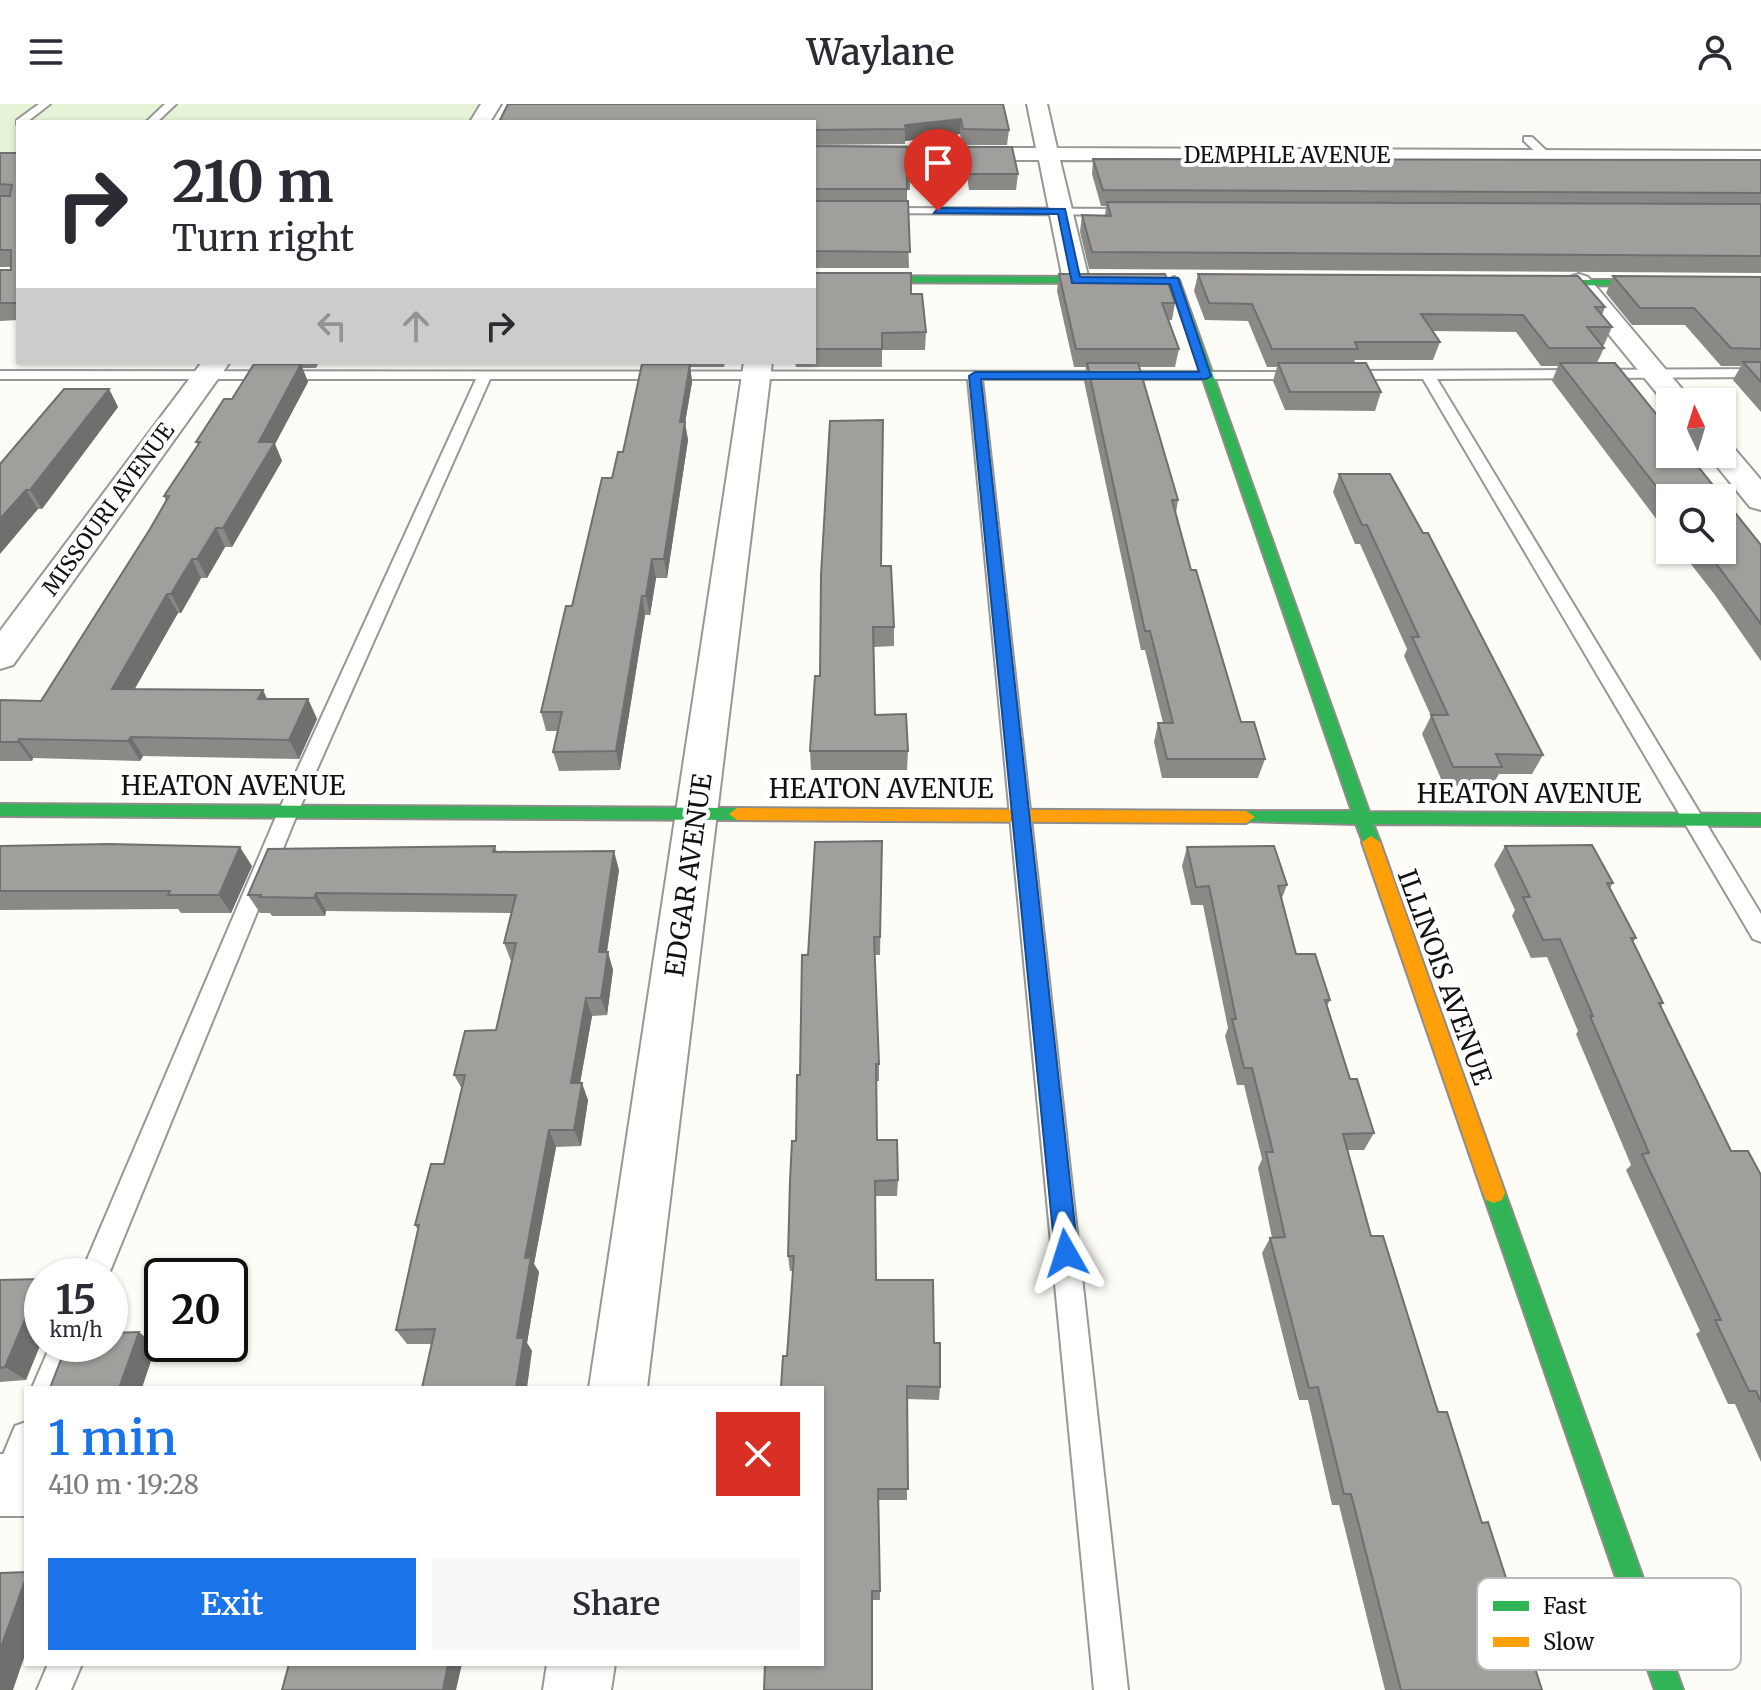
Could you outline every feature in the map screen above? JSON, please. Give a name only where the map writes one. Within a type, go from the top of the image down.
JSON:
[{"type":"street","points":[[1037,104],[1076,280]]},
{"type":"street","name":"DEMPHLE AVENUE","points":[[816,153],[1761,157]]},
{"type":"street","points":[[816,279],[1136,280]]},
{"type":"street","name":"ILLINOIS AVENUE","points":[[1175,280],[1206,376],[1630,1578]]},
{"type":"street","points":[[1501,282],[1761,283]]},
{"type":"street","points":[[1579,282],[1668,388]]},
{"type":"street","name":"MISSOURI AVENUE","points":[[0,657],[211,369]]},
{"type":"street","name":"EDGAR AVENUE","points":[[618,1386],[756,369]]},
{"type":"street","points":[[1734,468],[1761,500]]},
{"type":"street","name":"HEATON AVENUE","points":[[0,810],[1761,820]]},
{"type":"street","points":[[577,1690],[581,1666]]},
{"type":"street","name":"ILLINOIS AVENUE","points":[[1662,1670],[1669,1690]]},
{"type":"lane","points":[[24,120],[45,104]]},
{"type":"lane","points":[[153,120],[171,104]]},
{"type":"lane","points":[[1528,139],[1546,156]]},
{"type":"lane","points":[[860,211],[1157,212]]},
{"type":"lane","points":[[0,375],[211,369],[484,376],[756,369],[975,376],[1317,375]]},
{"type":"lane","points":[[1333,375],[1761,373]]},
{"type":"lane","points":[[1428,375],[1761,933]]},
{"type":"lane","points":[[102,1258],[288,812],[484,376]]},
{"type":"lane","points":[[975,376],[1111,1690]]},
{"type":"lane","points":[[48,1386],[58,1362]]},
{"type":"lane","points":[[54,1690],[64,1666]]},
{"type":"green space","points":[[0,104],[491,104],[481,120],[16,120],[16,155],[0,155]]},
{"type":"building","points":[[508,104],[1003,104],[1009,130],[963,129],[961,119],[905,125],[906,129],[816,130],[816,120],[500,120]]},
{"type":"building","points":[[816,146],[907,147],[910,174],[907,174],[907,189],[816,189]]},
{"type":"building","points":[[965,147],[1012,147],[1018,174],[970,174]]},
{"type":"building","points":[[0,153],[16,153],[16,303],[0,303],[0,270],[11,270],[11,250],[0,250],[0,196],[10,196],[12,185],[0,184]]},
{"type":"building","points":[[1093,159],[1761,160],[1761,193],[1103,190]]},
{"type":"building","points":[[816,201],[908,201],[910,252],[816,251]]},
{"type":"building","points":[[1107,202],[1761,204],[1761,256],[1092,252],[1082,215],[1111,216]]},
{"type":"building","points":[[816,273],[911,273],[911,294],[922,294],[926,332],[882,333],[882,349],[816,349]]},
{"type":"building","points":[[1059,274],[1165,274],[1175,303],[1162,303],[1179,349],[1076,349]]},
{"type":"building","points":[[1198,274],[1578,276],[1605,307],[1595,307],[1612,327],[1587,327],[1604,348],[1549,348],[1523,315],[1421,314],[1440,342],[1355,342],[1358,349],[1272,349],[1252,304],[1209,303]]},
{"type":"building","points":[[1613,276],[1761,277],[1761,349],[1731,348],[1694,308],[1640,308]]},
{"type":"building","points":[[1743,362],[1761,362],[1761,382]]},
{"type":"building","points":[[1087,363],[1138,363],[1178,500],[1172,500],[1191,570],[1196,570],[1241,722],[1254,722],[1265,759],[1167,759],[1158,723],[1173,723],[1150,631],[1145,631]]},
{"type":"building","points":[[1278,363],[1366,363],[1381,392],[1290,392]]},
{"type":"building","points":[[1560,363],[1615,363],[1656,414],[1656,468],[1699,468],[1712,484],[1656,486]]},
{"type":"building","points":[[254,364],[301,364],[259,442],[275,442],[223,528],[216,528],[197,559],[192,559],[171,594],[167,594],[112,689],[263,690],[258,699],[308,699],[289,740],[131,737],[128,741],[19,739],[18,742],[0,742],[1,700],[41,701],[150,529],[169,496],[164,496],[200,442],[196,442],[224,399],[232,399]]},
{"type":"building","points":[[642,364],[690,364],[680,422],[685,422],[664,559],[652,559],[646,596],[642,596],[616,751],[553,752],[562,712],[541,712],[566,606],[572,606],[602,478],[612,478],[618,452],[623,452]]},
{"type":"building","points":[[64,389],[109,389],[30,490],[26,490],[0,519],[0,464]]},
{"type":"building","points":[[883,420],[881,566],[891,566],[894,627],[873,627],[875,715],[906,714],[908,751],[810,751],[815,676],[820,676],[821,575],[830,421]]},
{"type":"building","points":[[1339,474],[1390,474],[1423,533],[1428,533],[1543,755],[1496,754],[1502,767],[1453,767],[1431,715],[1448,715],[1412,637],[1419,637],[1367,525],[1362,525]]},
{"type":"building","points":[[1736,514],[1761,545],[1761,624],[1716,564],[1736,564]]},
{"type":"building","points":[[882,841],[880,937],[874,937],[879,1064],[876,1064],[877,1140],[897,1140],[898,1180],[875,1181],[876,1280],[933,1280],[934,1343],[940,1343],[940,1387],[907,1386],[908,1489],[878,1489],[880,1591],[872,1591],[872,1690],[764,1690],[765,1666],[824,1666],[824,1386],[781,1386],[783,1356],[787,1356],[794,1256],[788,1256],[792,1141],[796,1141],[797,1075],[800,1075],[802,955],[808,955],[815,842]]},
{"type":"building","points":[[108,844],[240,847],[219,895],[168,895],[170,891],[0,891],[0,846]]},
{"type":"building","points":[[1592,845],[1613,883],[1607,883],[1636,938],[1631,938],[1663,1003],[1659,1003],[1731,1151],[1748,1151],[1761,1175],[1761,1402],[1756,1391],[1749,1391],[1715,1320],[1721,1320],[1642,1154],[1649,1153],[1560,939],[1543,940],[1523,897],[1530,897],[1505,846]]},
{"type":"building","points":[[495,846],[493,852],[614,851],[599,952],[608,952],[601,998],[586,998],[571,1083],[582,1083],[574,1130],[549,1130],[525,1258],[531,1257],[517,1338],[524,1338],[516,1386],[422,1386],[435,1329],[396,1330],[419,1225],[415,1225],[431,1164],[444,1164],[465,1075],[454,1075],[465,1031],[496,1030],[516,943],[504,943],[516,895],[316,893],[314,898],[248,895],[268,849]]},
{"type":"building","points":[[1274,846],[1287,885],[1278,886],[1296,954],[1315,954],[1330,1000],[1325,1000],[1350,1079],[1357,1079],[1374,1133],[1343,1134],[1371,1236],[1383,1236],[1438,1412],[1447,1412],[1482,1523],[1488,1522],[1506,1578],[1477,1578],[1477,1670],[1536,1670],[1542,1690],[1401,1690],[1351,1494],[1344,1494],[1318,1387],[1309,1388],[1270,1238],[1285,1237],[1266,1152],[1273,1152],[1252,1068],[1244,1068],[1232,1019],[1236,1019],[1209,886],[1196,887],[1187,847]]},
{"type":"building","points":[[24,1279],[24,1322],[5,1367],[0,1368],[0,1280]]},
{"type":"building","points":[[128,1332],[139,1332],[120,1386],[51,1386],[60,1362],[128,1362]]},
{"type":"building","points":[[24,1572],[24,1584],[0,1650],[0,1573]]},
{"type":"building","points":[[288,1666],[448,1666],[443,1690],[282,1690]]},
{"type":"traffic: fast","points":[[816,279],[1119,280]]},
{"type":"traffic: fast","points":[[1174,280],[1371,842]]},
{"type":"traffic: fast","points":[[1523,282],[1761,283]]},
{"type":"traffic: fast","points":[[0,810],[737,814]]},
{"type":"traffic: fast","points":[[1246,817],[1761,820]]},
{"type":"traffic: fast","points":[[1494,1193],[1630,1578]]},
{"type":"traffic: fast","points":[[1662,1670],[1669,1690]]},
{"type":"traffic: slow","points":[[737,814],[1246,817]]},
{"type":"traffic: slow","points":[[1371,842],[1494,1193]]},
{"type":"route","points":[[938,211],[1062,211],[1076,280],[1174,280],[1206,376],[975,376],[1066,1253]]}]
